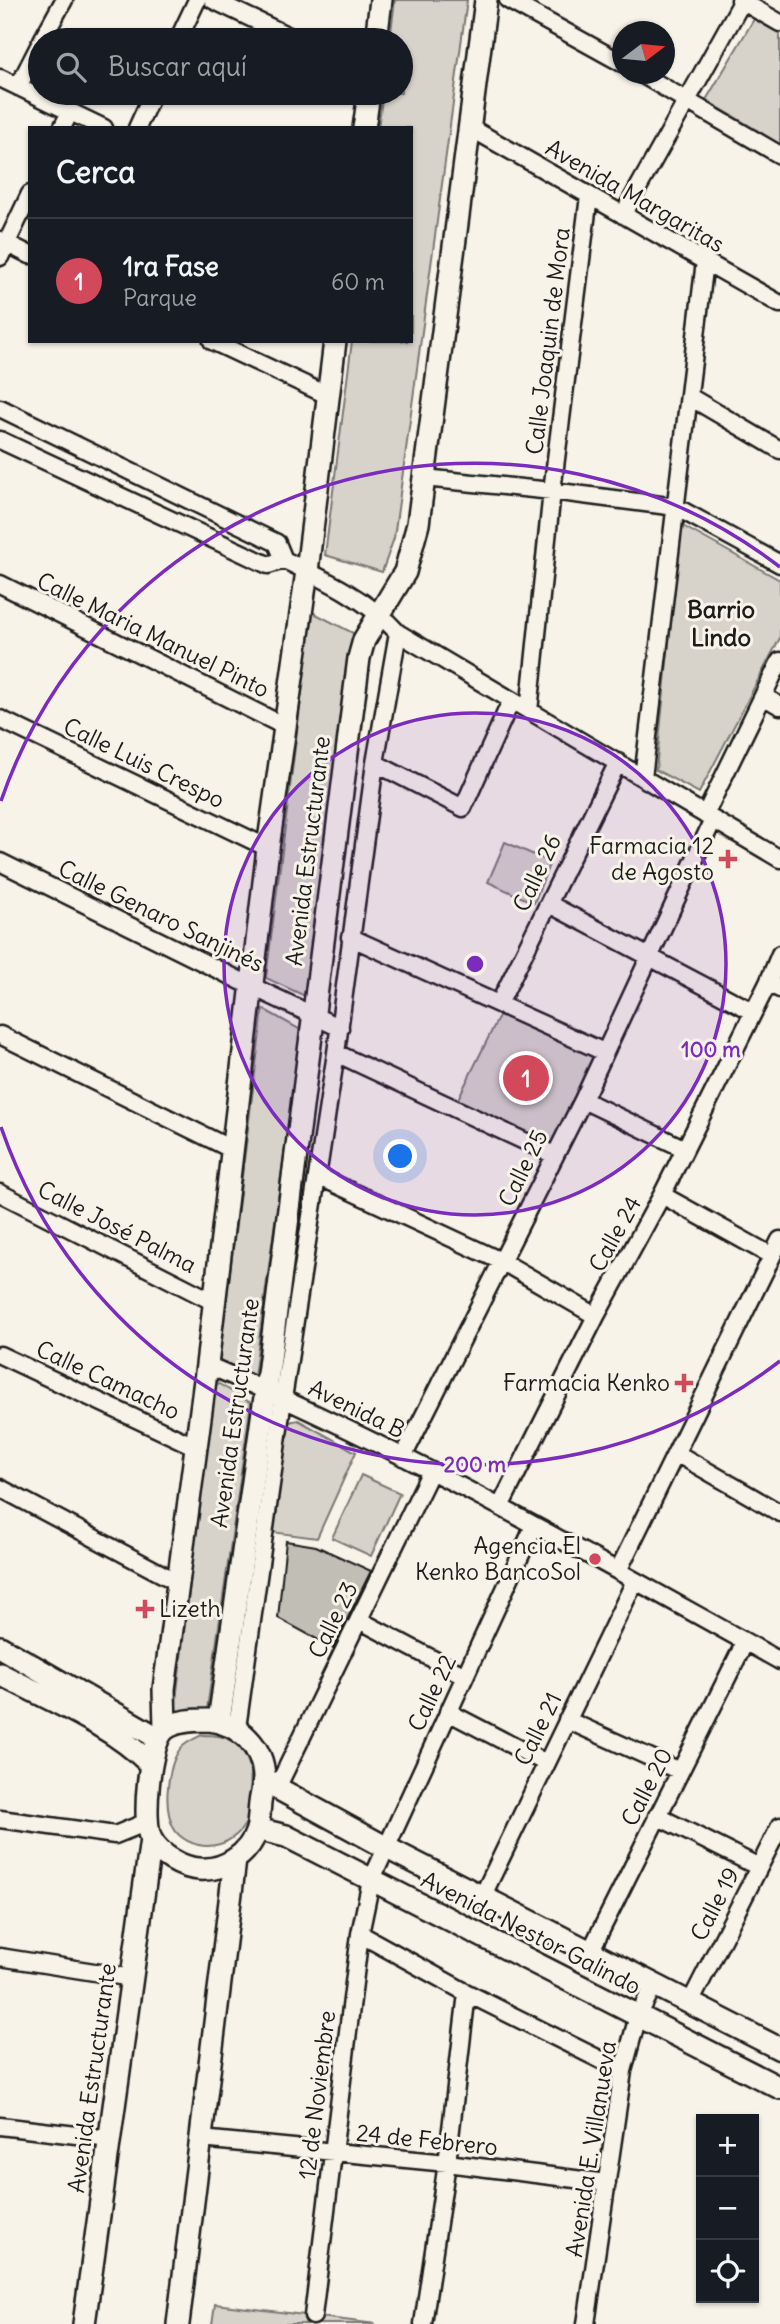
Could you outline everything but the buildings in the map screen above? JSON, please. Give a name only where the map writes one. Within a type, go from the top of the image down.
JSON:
[{"type":"main road","points":[[378,28],[381,0]]},
{"type":"main road","name":"Avenida Estructurante","points":[[228,1725],[274,1394],[314,1016],[359,658],[364,640],[405,572],[418,523],[486,0]]},
{"type":"main road","points":[[364,126],[367,105]]},
{"type":"main road","name":"Avenida Estructurante","points":[[162,1733],[164,1689],[207,1365],[268,848],[307,571],[335,343]]},
{"type":"main road","points":[[0,1647],[162,1733]]},
{"type":"main road","points":[[0,1674],[114,1735],[133,1747],[151,1765]]},
{"type":"main road","points":[[185,1721],[228,1725],[251,1741],[270,1782],[257,1829],[248,1847],[234,1860],[217,1868],[198,1869],[181,1865],[165,1854],[149,1831],[151,1765],[162,1733],[185,1721]]},
{"type":"main road","name":"Avenida Nestor Galindo","points":[[270,1782],[385,1847],[780,2049]]},
{"type":"main road","name":"Avenida Nestor Galindo","points":[[257,1829],[286,1836],[780,2088]]},
{"type":"main road","name":"Avenida Estructurante","points":[[84,2324],[132,1978],[149,1831]]},
{"type":"main road","points":[[178,2324],[234,1860]]},
{"type":"street","points":[[49,28],[64,0]]},
{"type":"street","points":[[184,28],[197,0]]},
{"type":"street","points":[[213,0],[272,28]]},
{"type":"street","points":[[508,0],[612,57]]},
{"type":"street","points":[[623,215],[742,0],[780,23]]},
{"type":"street","points":[[18,87],[28,67]]},
{"type":"street","points":[[0,78],[28,92]]},
{"type":"street","points":[[659,84],[780,155]]},
{"type":"street","points":[[55,105],[100,126]]},
{"type":"street","points":[[138,126],[148,105]]},
{"type":"street","points":[[63,126],[70,112]]},
{"type":"street","name":"Avenida Margaritas","points":[[469,127],[780,303]]},
{"type":"street","name":"Calle Joaquin de Mora","points":[[528,711],[589,196]]},
{"type":"street","points":[[28,198],[2,247],[28,254]]},
{"type":"street","points":[[643,778],[705,261]]},
{"type":"street","points":[[216,343],[329,396]]},
{"type":"street","points":[[690,397],[780,450]]},
{"type":"street","points":[[0,408],[277,543],[284,560],[381,614],[398,633],[780,859]]},
{"type":"street","points":[[0,440],[268,565],[284,560]]},
{"type":"street","points":[[424,478],[552,491],[676,508],[780,564]]},
{"type":"street","name":"Calle Maria Manuel Pinto","points":[[0,584],[286,727]]},
{"type":"street","name":"Avenida Estructurante","points":[[274,1394],[318,1176],[375,763],[398,633]]},
{"type":"street","name":"Calle 25","points":[[403,1457],[583,1100],[780,661]]},
{"type":"street","points":[[763,696],[780,706]]},
{"type":"street","points":[[375,763],[463,808],[511,701]]},
{"type":"street","name":"Calle Luis Crespo","points":[[0,719],[268,848]]},
{"type":"street","name":"Calle 26","points":[[499,1004],[618,762]]},
{"type":"street","name":"Calle Genaro Sanjinés","points":[[0,862],[340,1028]]},
{"type":"street","points":[[549,904],[752,1011]]},
{"type":"street","points":[[350,937],[604,1052]]},
{"type":"street","name":"Calle 24","points":[[500,1507],[596,1316],[662,1195],[752,1011],[774,986],[780,954]]},
{"type":"street","points":[[0,1035],[233,1150]]},
{"type":"street","points":[[336,1053],[554,1154]]},
{"type":"street","points":[[583,1100],[685,1149]]},
{"type":"street","points":[[318,1176],[503,1262],[596,1316]]},
{"type":"street","name":"Calle José Palma","points":[[0,1193],[214,1302]]},
{"type":"street","points":[[662,1195],[772,1256]]},
{"type":"street","points":[[618,1572],[780,1240]]},
{"type":"street","name":"Calle Camacho","points":[[0,1354],[196,1447]]},
{"type":"street","name":"Avenida B","points":[[207,1365],[274,1394],[431,1471],[780,1661]]},
{"type":"street","points":[[676,1453],[780,1513]]},
{"type":"street","name":"Calle 23","points":[[270,1782],[359,1620],[431,1471]]},
{"type":"street","points":[[0,1488],[179,1583]]},
{"type":"street","name":"Calle 22","points":[[371,1881],[534,1526]]},
{"type":"street","name":"Calle 21","points":[[481,1897],[635,1581]]},
{"type":"street","points":[[359,1620],[465,1676]]},
{"type":"street","name":"Calle 20","points":[[590,1952],[745,1642]]},
{"type":"street","points":[[448,1712],[547,1763]]},
{"type":"street","points":[[567,1720],[680,1771]]},
{"type":"street","points":[[657,1816],[759,1867]]},
{"type":"street","points":[[0,1819],[115,1835],[149,1831]]},
{"type":"street","name":"Calle 19","points":[[690,2003],[779,1830]]},
{"type":"street","name":"12 de Noviembre","points":[[313,2316],[359,1934],[371,1881]]},
{"type":"street","points":[[359,1934],[467,1993],[623,2071]]},
{"type":"street","points":[[0,1957],[132,1978]]},
{"type":"street","name":"Avenida E. Villanueva","points":[[586,2324],[623,2071],[638,2016],[654,1985]]},
{"type":"street","points":[[423,2324],[447,2163],[467,1993]]},
{"type":"street","points":[[0,2126],[110,2139]]},
{"type":"street","name":"24 de Febrero","points":[[201,2139],[447,2163],[607,2183]]},
{"type":"shaded area","points":[[395,0],[467,0],[394,538],[382,572],[325,555],[352,343],[413,343],[413,126],[378,126],[381,105],[413,105],[413,28],[392,28]]},
{"type":"shaded area","points":[[754,19],[780,34],[780,144],[706,100]]},
{"type":"shaded area","points":[[681,525],[780,580],[780,638],[699,793],[656,770]]},
{"type":"shaded area","points":[[312,612],[355,634],[305,996],[266,978]]},
{"type":"shaded area","points":[[505,842],[550,862],[534,903],[488,882]]},
{"type":"shaded area","points":[[263,1009],[301,1030],[254,1377],[219,1360]]},
{"type":"shaded area","points":[[502,1010],[595,1053],[554,1144],[456,1103]]},
{"type":"shaded area","points":[[214,1381],[251,1403],[207,1709],[174,1717]]},
{"type":"shaded area","points":[[298,1420],[356,1452],[317,1538],[271,1532],[284,1428],[289,1422]]},
{"type":"shaded area","points":[[361,1475],[400,1493],[371,1556],[332,1538]]},
{"type":"shaded area","points":[[202,1735],[222,1737],[236,1744],[246,1756],[251,1779],[250,1811],[244,1826],[228,1840],[209,1846],[188,1841],[179,1835],[173,1827],[168,1806],[169,1780],[175,1757],[185,1744]]},
{"type":"shaded area","points":[[215,2304],[376,2324],[212,2324]]},
{"type":"place","name":"Farmacia 12 de Agosto","points":[[728,859]]},
{"type":"place","name":"1ra Fase","points":[[526,1078]]},
{"type":"place","name":"Farmacia Kenko","points":[[684,1383]]},
{"type":"place","name":"Agencia El Kenko BancoSol","points":[[595,1559]]},
{"type":"place","name":"Lizeth","points":[[145,1609]]},
{"type":"district","name":"Barrio Lindo","points":[[721,624]]}]
